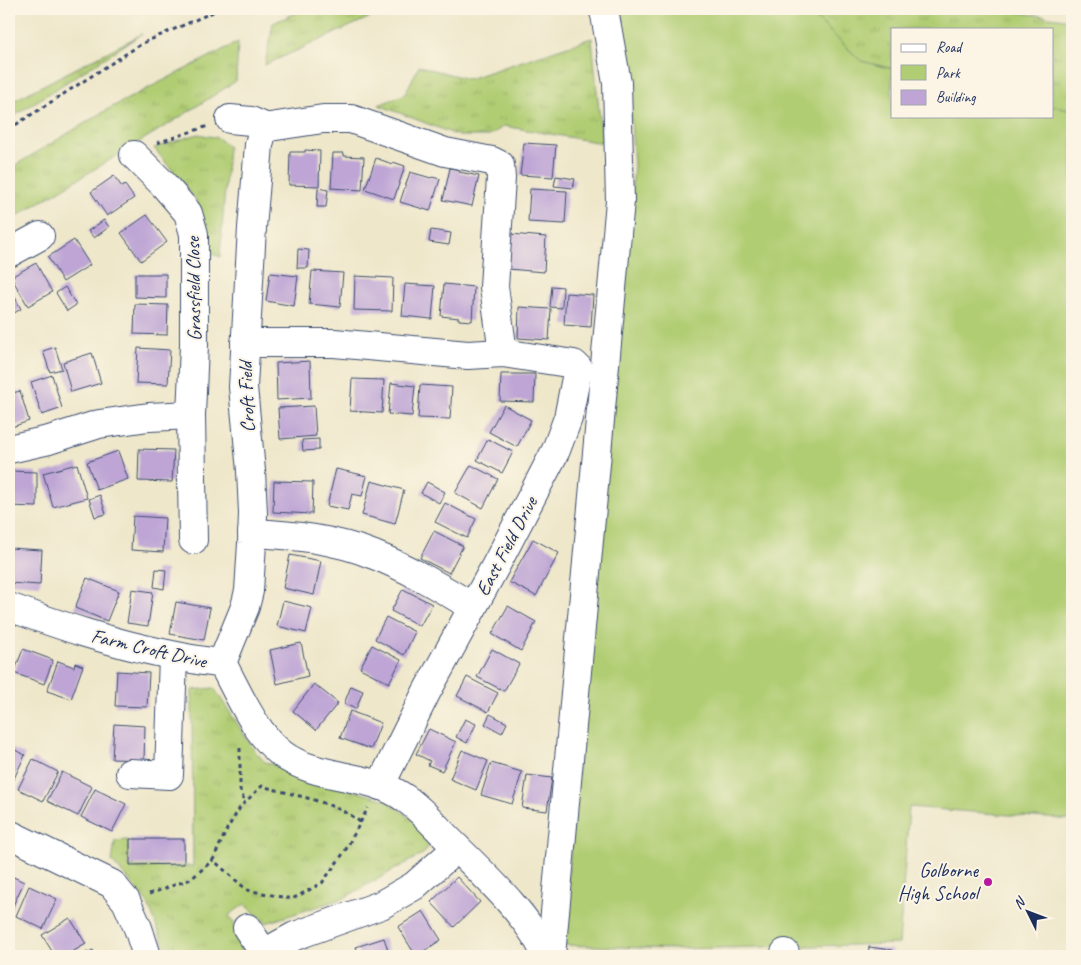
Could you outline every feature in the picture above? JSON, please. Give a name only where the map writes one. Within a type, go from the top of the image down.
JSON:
[{"type":"street","points":[[550,956],[620,201],[618,83],[603,9]]},
{"type":"street","points":[[230,118],[251,121],[265,127],[323,119],[351,119],[444,152],[495,162],[501,168],[494,287],[503,353]]},
{"type":"street","name":"Croft Field","points":[[222,663],[247,599],[252,533],[251,471],[243,387],[260,136],[265,127]]},
{"type":"street","name":"Grassfield Close","points":[[134,155],[164,185],[188,213],[204,268],[191,415],[193,540]]},
{"type":"street","points":[[9,254],[40,236]]},
{"type":"street","name":"East Field Drive","points":[[245,343],[334,343],[468,355],[503,353],[574,364],[578,368],[568,418],[556,450],[426,692],[380,786]]},
{"type":"street","points":[[9,449],[49,440],[99,424],[148,417],[191,415]]},
{"type":"street","points":[[252,533],[319,540],[373,554],[433,584],[473,607]]},
{"type":"street","name":"Farm Croft Drive","points":[[9,607],[125,646],[205,662],[222,663],[254,722],[270,743],[284,755],[302,765],[380,786],[406,799],[523,918],[540,942],[546,956]]},
{"type":"street","points":[[130,773],[170,775],[173,656]]},
{"type":"street","points":[[9,834],[112,884],[126,901],[138,928],[147,956]]},
{"type":"street","points":[[247,928],[262,954],[295,936],[381,905],[407,890],[456,848]]},
{"type":"path","points":[[9,129],[143,43],[220,9]]},
{"type":"path","points":[[134,155],[159,142],[230,118]]},
{"type":"path","points":[[240,741],[240,790],[245,802]]},
{"type":"path","points":[[126,901],[191,880],[213,860],[227,829],[245,802],[262,786],[352,815],[360,822]]},
{"type":"path","points":[[213,860],[247,890],[292,899],[322,883],[345,851],[380,786]]},
{"type":"green space","points":[[305,9],[388,9],[265,65],[273,23]]},
{"type":"green space","points":[[613,9],[792,9],[816,18],[861,61],[891,69],[891,118],[1054,118],[1054,106],[1072,111],[1072,820],[909,807],[899,944],[673,949],[562,945],[634,166],[628,71]]},
{"type":"green space","points":[[792,9],[993,9],[1072,20],[1072,111],[1054,106],[1054,28],[891,28],[891,69],[861,61],[816,18]]},
{"type":"green space","points":[[142,34],[9,119],[9,103]]},
{"type":"green space","points":[[592,38],[602,143],[504,126],[489,136],[459,136],[379,105],[405,94],[419,66],[468,79]]},
{"type":"green space","points":[[238,42],[236,81],[9,221],[9,169],[110,108]]},
{"type":"green space","points":[[198,134],[218,138],[228,146],[220,257],[207,251],[196,200],[154,148]]},
{"type":"green space","points":[[214,688],[255,751],[265,762],[313,779],[386,800],[435,836],[424,853],[344,898],[266,923],[245,904],[229,915],[246,944],[237,956],[166,956],[166,950],[148,904],[112,862],[115,841],[128,840],[129,867],[193,866],[192,690]]},
{"type":"building","points":[[524,143],[556,145],[553,177],[520,175]]},
{"type":"building","points":[[305,150],[320,151],[319,186],[289,185],[290,152],[305,152]]},
{"type":"building","points":[[333,153],[344,153],[344,156],[364,157],[362,190],[331,188]]},
{"type":"building","points":[[376,158],[392,164],[393,162],[405,166],[394,199],[365,189]]},
{"type":"building","points":[[450,168],[479,176],[472,206],[443,200]]},
{"type":"building","points":[[410,172],[440,179],[430,211],[400,202]]},
{"type":"building","points":[[114,176],[122,187],[125,185],[134,198],[107,216],[91,192]]},
{"type":"building","points":[[556,176],[575,179],[573,188],[554,186]]},
{"type":"building","points":[[318,188],[328,190],[326,207],[317,207]]},
{"type":"building","points":[[530,189],[567,191],[565,224],[528,222]]},
{"type":"building","points":[[147,215],[167,242],[141,261],[121,233]]},
{"type":"building","points":[[104,220],[109,227],[94,238],[88,231]]},
{"type":"building","points":[[431,230],[451,233],[449,245],[429,242]]},
{"type":"building","points":[[510,234],[546,237],[544,272],[508,269]]},
{"type":"building","points":[[74,240],[90,265],[63,282],[48,257]]},
{"type":"building","points":[[298,249],[309,250],[308,268],[297,268]]},
{"type":"building","points":[[36,263],[52,292],[28,306],[11,277]]},
{"type":"building","points":[[312,271],[343,273],[340,307],[309,304]]},
{"type":"building","points":[[270,273],[298,276],[294,306],[266,301]]},
{"type":"building","points":[[135,274],[166,274],[166,298],[135,297]]},
{"type":"building","points":[[355,276],[393,278],[392,311],[354,310]]},
{"type":"building","points":[[405,284],[435,286],[432,319],[402,316]]},
{"type":"building","points":[[444,284],[474,287],[472,321],[441,316]]},
{"type":"building","points":[[9,286],[21,309],[9,316]]},
{"type":"building","points":[[552,286],[563,287],[562,308],[550,307]]},
{"type":"building","points":[[65,287],[76,305],[67,311],[56,293]]},
{"type":"building","points":[[566,293],[593,295],[591,327],[564,325]]},
{"type":"building","points":[[135,304],[168,305],[167,335],[134,334]]},
{"type":"building","points":[[519,307],[551,309],[549,340],[518,338]]},
{"type":"building","points":[[55,347],[62,369],[50,372],[43,351]]},
{"type":"building","points":[[138,348],[170,350],[168,384],[136,383]]},
{"type":"building","points":[[92,353],[101,383],[71,392],[63,362]]},
{"type":"building","points":[[310,361],[311,398],[277,400],[276,363]]},
{"type":"building","points":[[501,374],[535,374],[534,402],[500,401]]},
{"type":"building","points":[[52,375],[62,408],[42,415],[31,382]]},
{"type":"building","points":[[352,379],[384,380],[382,413],[350,411]]},
{"type":"building","points":[[391,383],[415,386],[412,416],[388,414]]},
{"type":"building","points":[[420,385],[452,387],[450,419],[418,418]]},
{"type":"building","points":[[20,391],[29,421],[9,428],[9,394]]},
{"type":"building","points":[[504,405],[531,420],[517,447],[489,432]]},
{"type":"building","points":[[314,406],[316,436],[280,439],[278,408]]},
{"type":"building","points":[[319,439],[319,450],[303,451],[302,440]]},
{"type":"building","points":[[488,439],[513,452],[502,473],[477,460]]},
{"type":"building","points":[[139,449],[174,450],[172,482],[138,481]]},
{"type":"building","points":[[118,451],[128,479],[97,490],[87,462]]},
{"type":"building","points":[[77,464],[87,498],[53,507],[43,473]]},
{"type":"building","points":[[471,465],[498,479],[483,508],[455,493]]},
{"type":"building","points":[[336,469],[367,476],[362,496],[352,494],[348,510],[327,506]]},
{"type":"building","points":[[9,471],[37,472],[37,507],[9,506]]},
{"type":"building","points":[[274,481],[313,482],[312,514],[273,512]]},
{"type":"building","points":[[371,481],[404,490],[395,524],[362,515]]},
{"type":"building","points":[[427,482],[445,492],[439,503],[421,493]]},
{"type":"building","points":[[100,495],[106,514],[95,517],[89,499]]},
{"type":"building","points":[[445,503],[476,519],[467,538],[435,522]]},
{"type":"building","points":[[133,516],[165,518],[163,552],[131,550]]},
{"type":"building","points":[[434,531],[463,546],[449,573],[420,558]]},
{"type":"building","points":[[533,539],[559,553],[536,596],[509,582]]},
{"type":"building","points":[[9,548],[42,550],[40,585],[9,583]]},
{"type":"building","points":[[290,555],[321,561],[314,595],[283,588]]},
{"type":"building","points":[[156,569],[166,570],[164,589],[154,587]]},
{"type":"building","points":[[87,578],[119,591],[107,621],[75,608]]},
{"type":"building","points":[[132,589],[153,592],[148,626],[127,623]]},
{"type":"building","points":[[403,589],[432,604],[420,626],[391,611]]},
{"type":"building","points":[[283,601],[312,608],[306,633],[277,626]]},
{"type":"building","points":[[176,602],[210,608],[204,640],[170,634]]},
{"type":"building","points":[[508,606],[536,622],[521,651],[492,634]]},
{"type":"building","points":[[386,617],[415,632],[404,655],[375,639]]},
{"type":"building","points":[[301,643],[308,676],[277,684],[270,650]]},
{"type":"building","points":[[372,645],[401,660],[389,683],[360,668]]},
{"type":"building","points":[[23,649],[53,660],[44,684],[14,673]]},
{"type":"building","points":[[492,649],[519,664],[504,691],[477,677]]},
{"type":"building","points":[[58,661],[74,667],[75,663],[83,666],[71,699],[47,691]]},
{"type":"building","points":[[117,671],[149,673],[147,707],[115,706]]},
{"type":"building","points":[[467,677],[498,693],[488,712],[457,696]]},
{"type":"building","points":[[314,684],[338,703],[316,730],[293,711]]},
{"type":"building","points":[[351,686],[363,691],[356,709],[344,704]]},
{"type":"building","points":[[350,711],[381,723],[371,749],[340,738]]},
{"type":"building","points":[[490,714],[507,723],[502,733],[485,724]]},
{"type":"building","points":[[465,719],[476,724],[467,743],[456,737]]},
{"type":"building","points":[[114,724],[145,726],[144,760],[112,759]]},
{"type":"building","points":[[429,729],[456,742],[442,771],[428,765],[430,761],[416,754]]},
{"type":"building","points":[[9,747],[25,755],[11,785],[9,784]]},
{"type":"building","points":[[462,750],[488,761],[476,790],[450,779]]},
{"type":"building","points":[[33,759],[58,772],[43,801],[18,789]]},
{"type":"building","points":[[491,763],[522,772],[512,804],[481,795]]},
{"type":"building","points":[[62,772],[92,787],[78,816],[47,801]]},
{"type":"building","points":[[527,775],[552,778],[547,811],[522,808]]},
{"type":"building","points":[[95,789],[126,804],[112,832],[81,817]]},
{"type":"building","points":[[130,839],[184,839],[184,864],[130,865]]},
{"type":"building","points":[[9,875],[24,882],[10,912],[9,912]]},
{"type":"building","points":[[457,877],[480,902],[454,927],[431,902]]},
{"type":"building","points":[[29,886],[57,899],[43,929],[16,916]]},
{"type":"building","points":[[423,911],[441,940],[416,956],[398,927]]},
{"type":"building","points":[[70,918],[86,944],[65,956],[55,956],[42,935]]},
{"type":"building","points":[[384,938],[390,956],[359,956],[356,947]]},
{"type":"building","points":[[869,947],[892,950],[891,956],[868,956]]},
{"type":"building","points":[[93,950],[96,956],[78,956]]},
{"type":"building","points":[[599,952],[636,954],[636,956],[598,956]]},
{"type":"place","name":"Golborne High School","points":[[988,882]]}]
